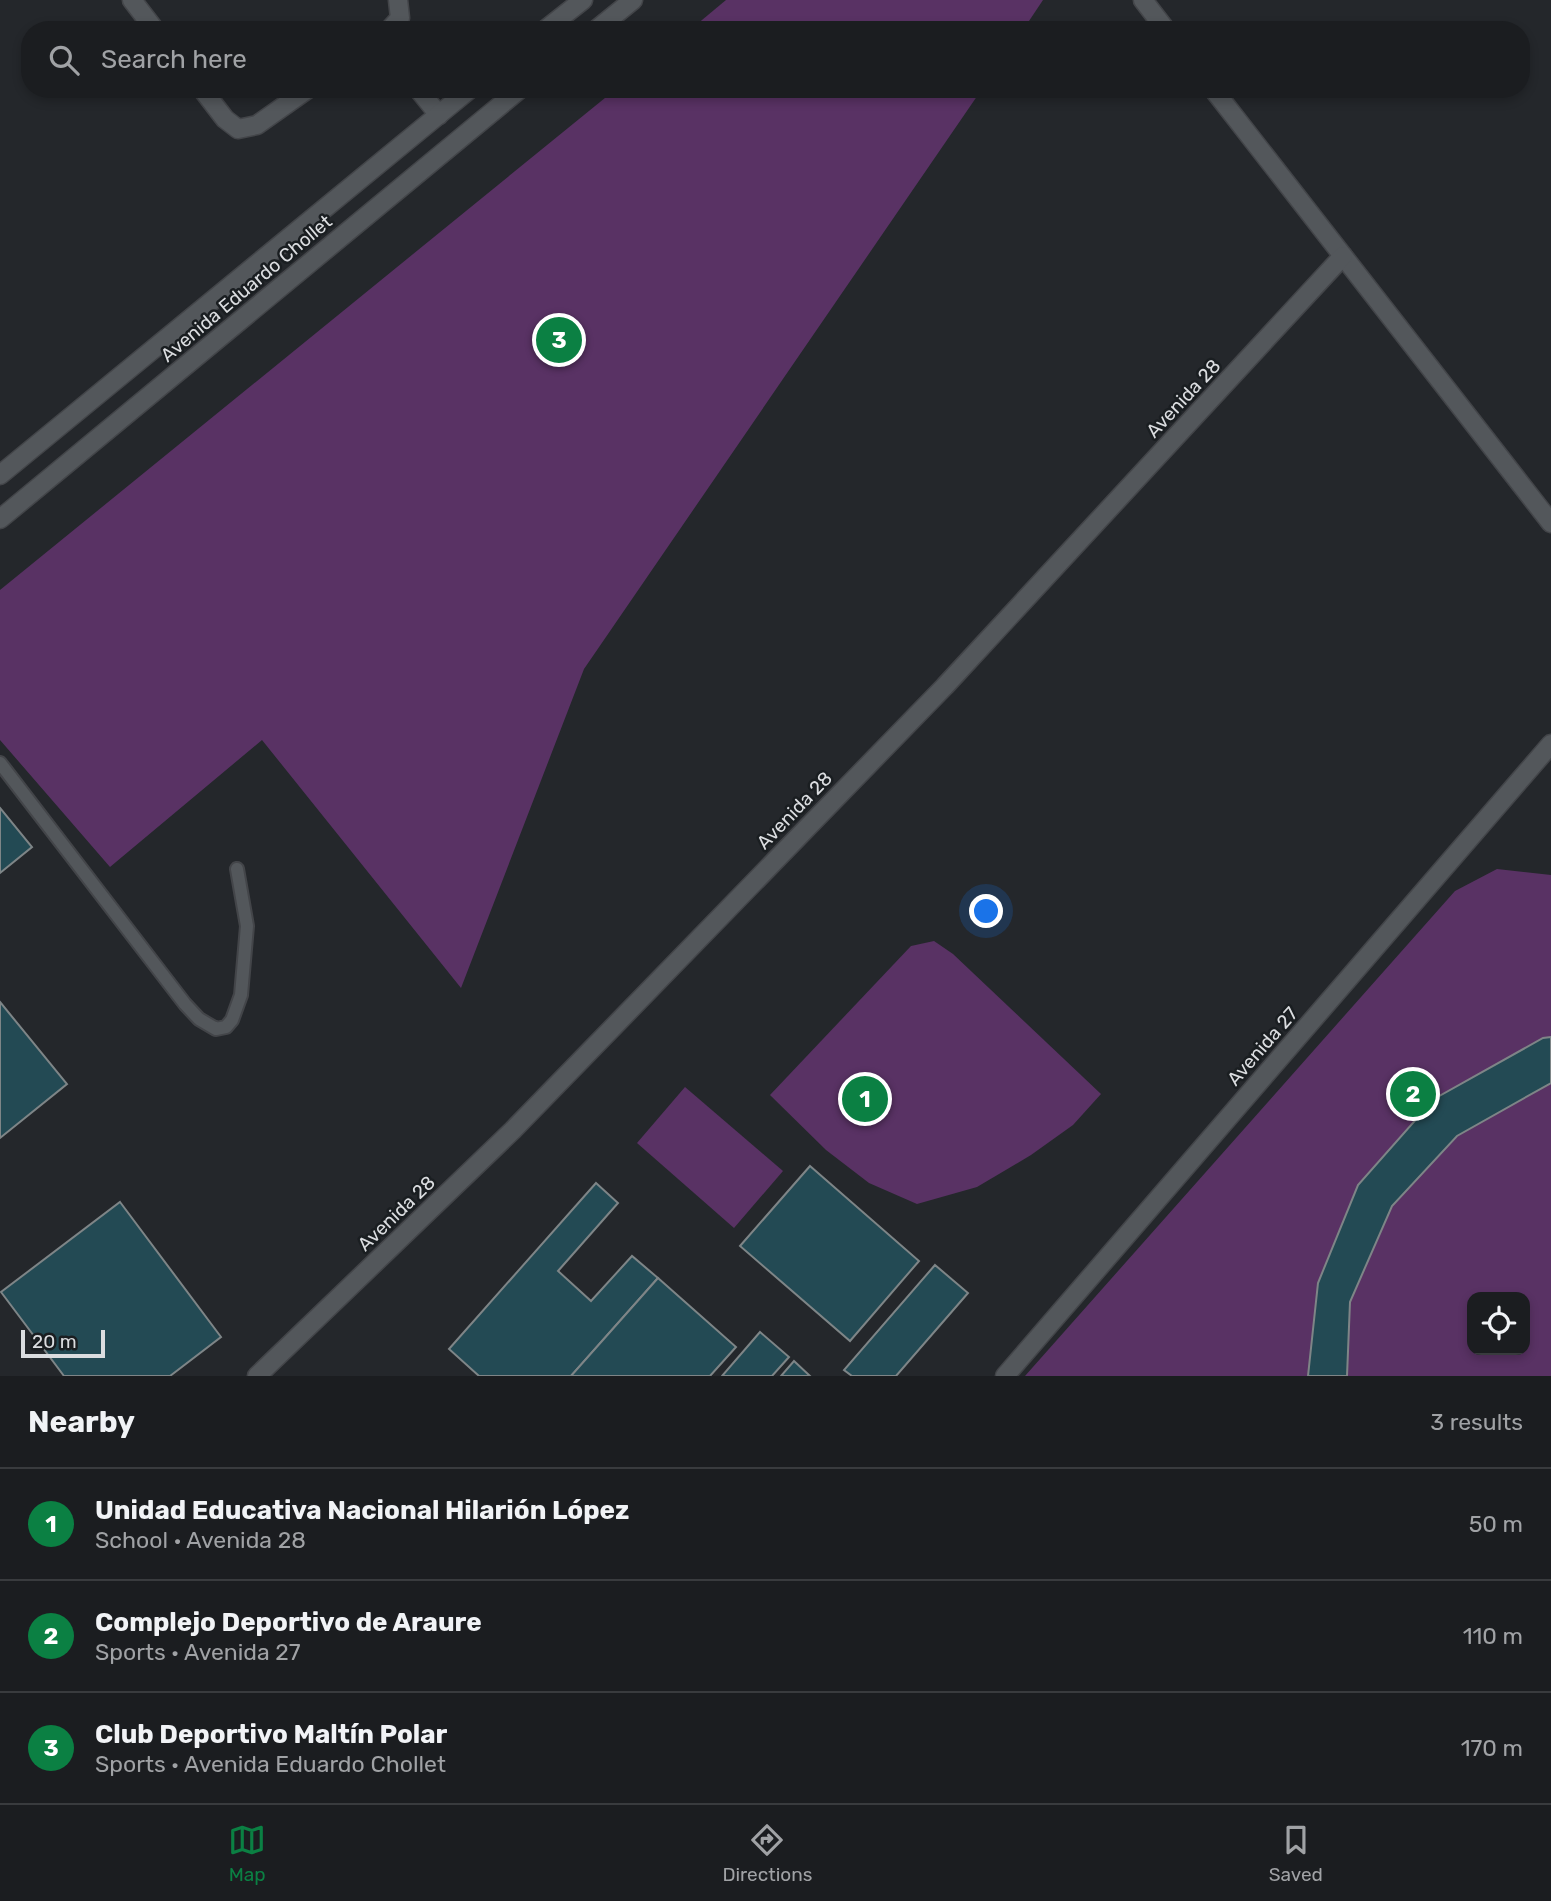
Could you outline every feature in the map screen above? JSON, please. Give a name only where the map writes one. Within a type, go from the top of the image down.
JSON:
[{"type":"street","points":[[132,0],[148,21]]},
{"type":"street","points":[[397,21],[400,18],[398,0]]},
{"type":"street","points":[[556,21],[583,0]]},
{"type":"street","points":[[607,21],[633,0]]},
{"type":"street","points":[[1143,0],[1159,21]]},
{"type":"street","points":[[209,98],[225,119],[238,129],[257,125],[295,98]]},
{"type":"street","points":[[425,98],[439,115]]},
{"type":"street","name":"Avenida Eduardo Chollet","points":[[0,475],[459,98]]},
{"type":"street","name":"Avenida Eduardo Chollet","points":[[0,519],[509,98]]},
{"type":"street","points":[[1220,98],[1551,523]]},
{"type":"street","name":"Avenida 28","points":[[257,1376],[513,1129],[936,696],[1343,256]]},
{"type":"street","name":"Avenida 27","points":[[1012,1373],[1551,744]]},
{"type":"lane","points":[[0,763],[185,1004],[199,1019],[216,1029],[226,1027],[232,1020],[241,995],[247,926],[237,869]]},
{"type":"shaded area","points":[[726,0],[1043,0],[1029,21],[701,21]]},
{"type":"shaded area","points":[[605,98],[976,98],[584,669],[461,988],[262,740],[110,867],[0,740],[0,590]]},
{"type":"shaded area","points":[[1497,869],[1551,875],[1551,1376],[1025,1376],[1455,891]]},
{"type":"shaded area","points":[[934,941],[953,954],[1101,1094],[1073,1125],[1031,1155],[977,1187],[917,1204],[869,1183],[826,1150],[770,1095],[911,946]]},
{"type":"shaded area","points":[[685,1087],[783,1171],[734,1228],[637,1143]]},
{"type":"building","points":[[0,808],[32,847],[0,873]]},
{"type":"building","points":[[0,1002],[67,1084],[0,1138]]},
{"type":"building","points":[[1551,1037],[1551,1083],[1457,1136],[1392,1206],[1350,1302],[1347,1376],[1308,1376],[1318,1283],[1358,1185],[1434,1099],[1543,1038]]},
{"type":"building","points":[[810,1166],[919,1261],[850,1341],[740,1246]]},
{"type":"building","points":[[596,1183],[618,1203],[558,1271],[591,1301],[632,1256],[658,1278],[571,1376],[479,1376],[449,1349]]},
{"type":"building","points":[[120,1202],[221,1337],[170,1376],[64,1376],[1,1292]]},
{"type":"building","points":[[935,1265],[968,1293],[896,1376],[852,1376],[844,1370]]},
{"type":"building","points":[[658,1278],[736,1347],[710,1376],[571,1376]]},
{"type":"building","points":[[760,1332],[789,1357],[772,1376],[722,1376]]},
{"type":"building","points":[[794,1361],[810,1376],[781,1376]]},
{"type":"place","name":"Club Deportivo Maltín Polar","points":[[559,340]]},
{"type":"place","name":"Complejo Deportivo de Araure","points":[[1413,1094]]},
{"type":"place","name":"Unidad Educativa Nacional Hilarión López","points":[[865,1099]]}]
